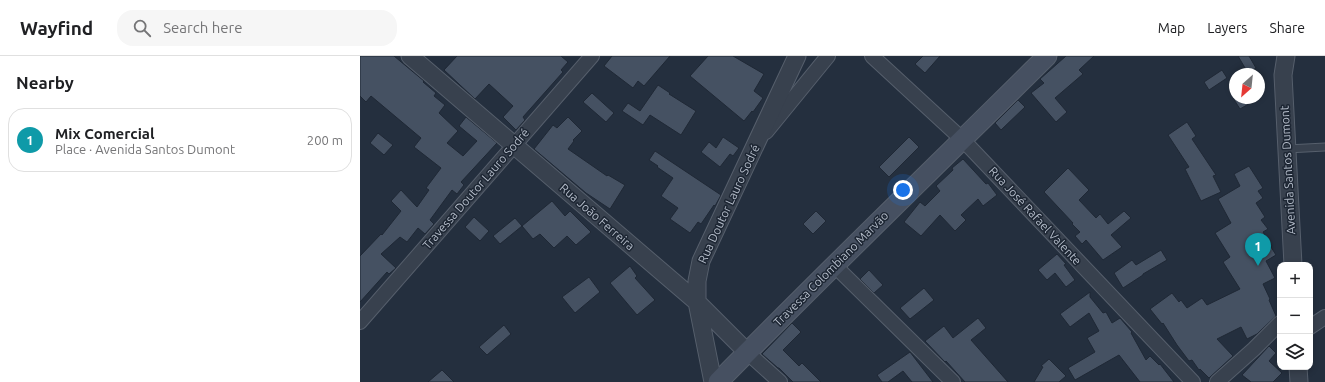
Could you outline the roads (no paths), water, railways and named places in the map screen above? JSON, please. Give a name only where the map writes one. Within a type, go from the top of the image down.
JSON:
[{"type":"main road","name":"Travessa Colombiano Marvão","points":[[718,382],[834,265],[963,140],[1046,56]]},
{"type":"street","name":"Rua João Ferreira","points":[[410,56],[697,302],[747,352],[780,382]]},
{"type":"street","name":"Travessa Doutor Lauro Sodré","points":[[360,322],[592,56]]},
{"type":"street","name":"Rua Doutor Lauro Sodré","points":[[713,382],[697,302],[697,281],[701,261],[797,56]]},
{"type":"street","points":[[756,144],[828,56]]},
{"type":"street","name":"Rua José Rafael Valente","points":[[872,56],[963,140],[1192,382]]},
{"type":"street","name":"Avenida Santos Dumont","points":[[1276,56],[1283,74]]},
{"type":"street","name":"Avenida Santos Dumont","points":[[1286,56],[1283,74],[1293,262]]},
{"type":"street","points":[[834,265],[953,382]]},
{"type":"street","points":[[1313,325],[1325,317]]},
{"type":"street","points":[[1217,382],[1277,326]]},
{"type":"street","points":[[1298,370],[1299,382]]},
{"type":"lane","points":[[1287,149],[1325,147]]},
{"type":"place","name":"Mix Comercial","points":[[1258,266]]}]
